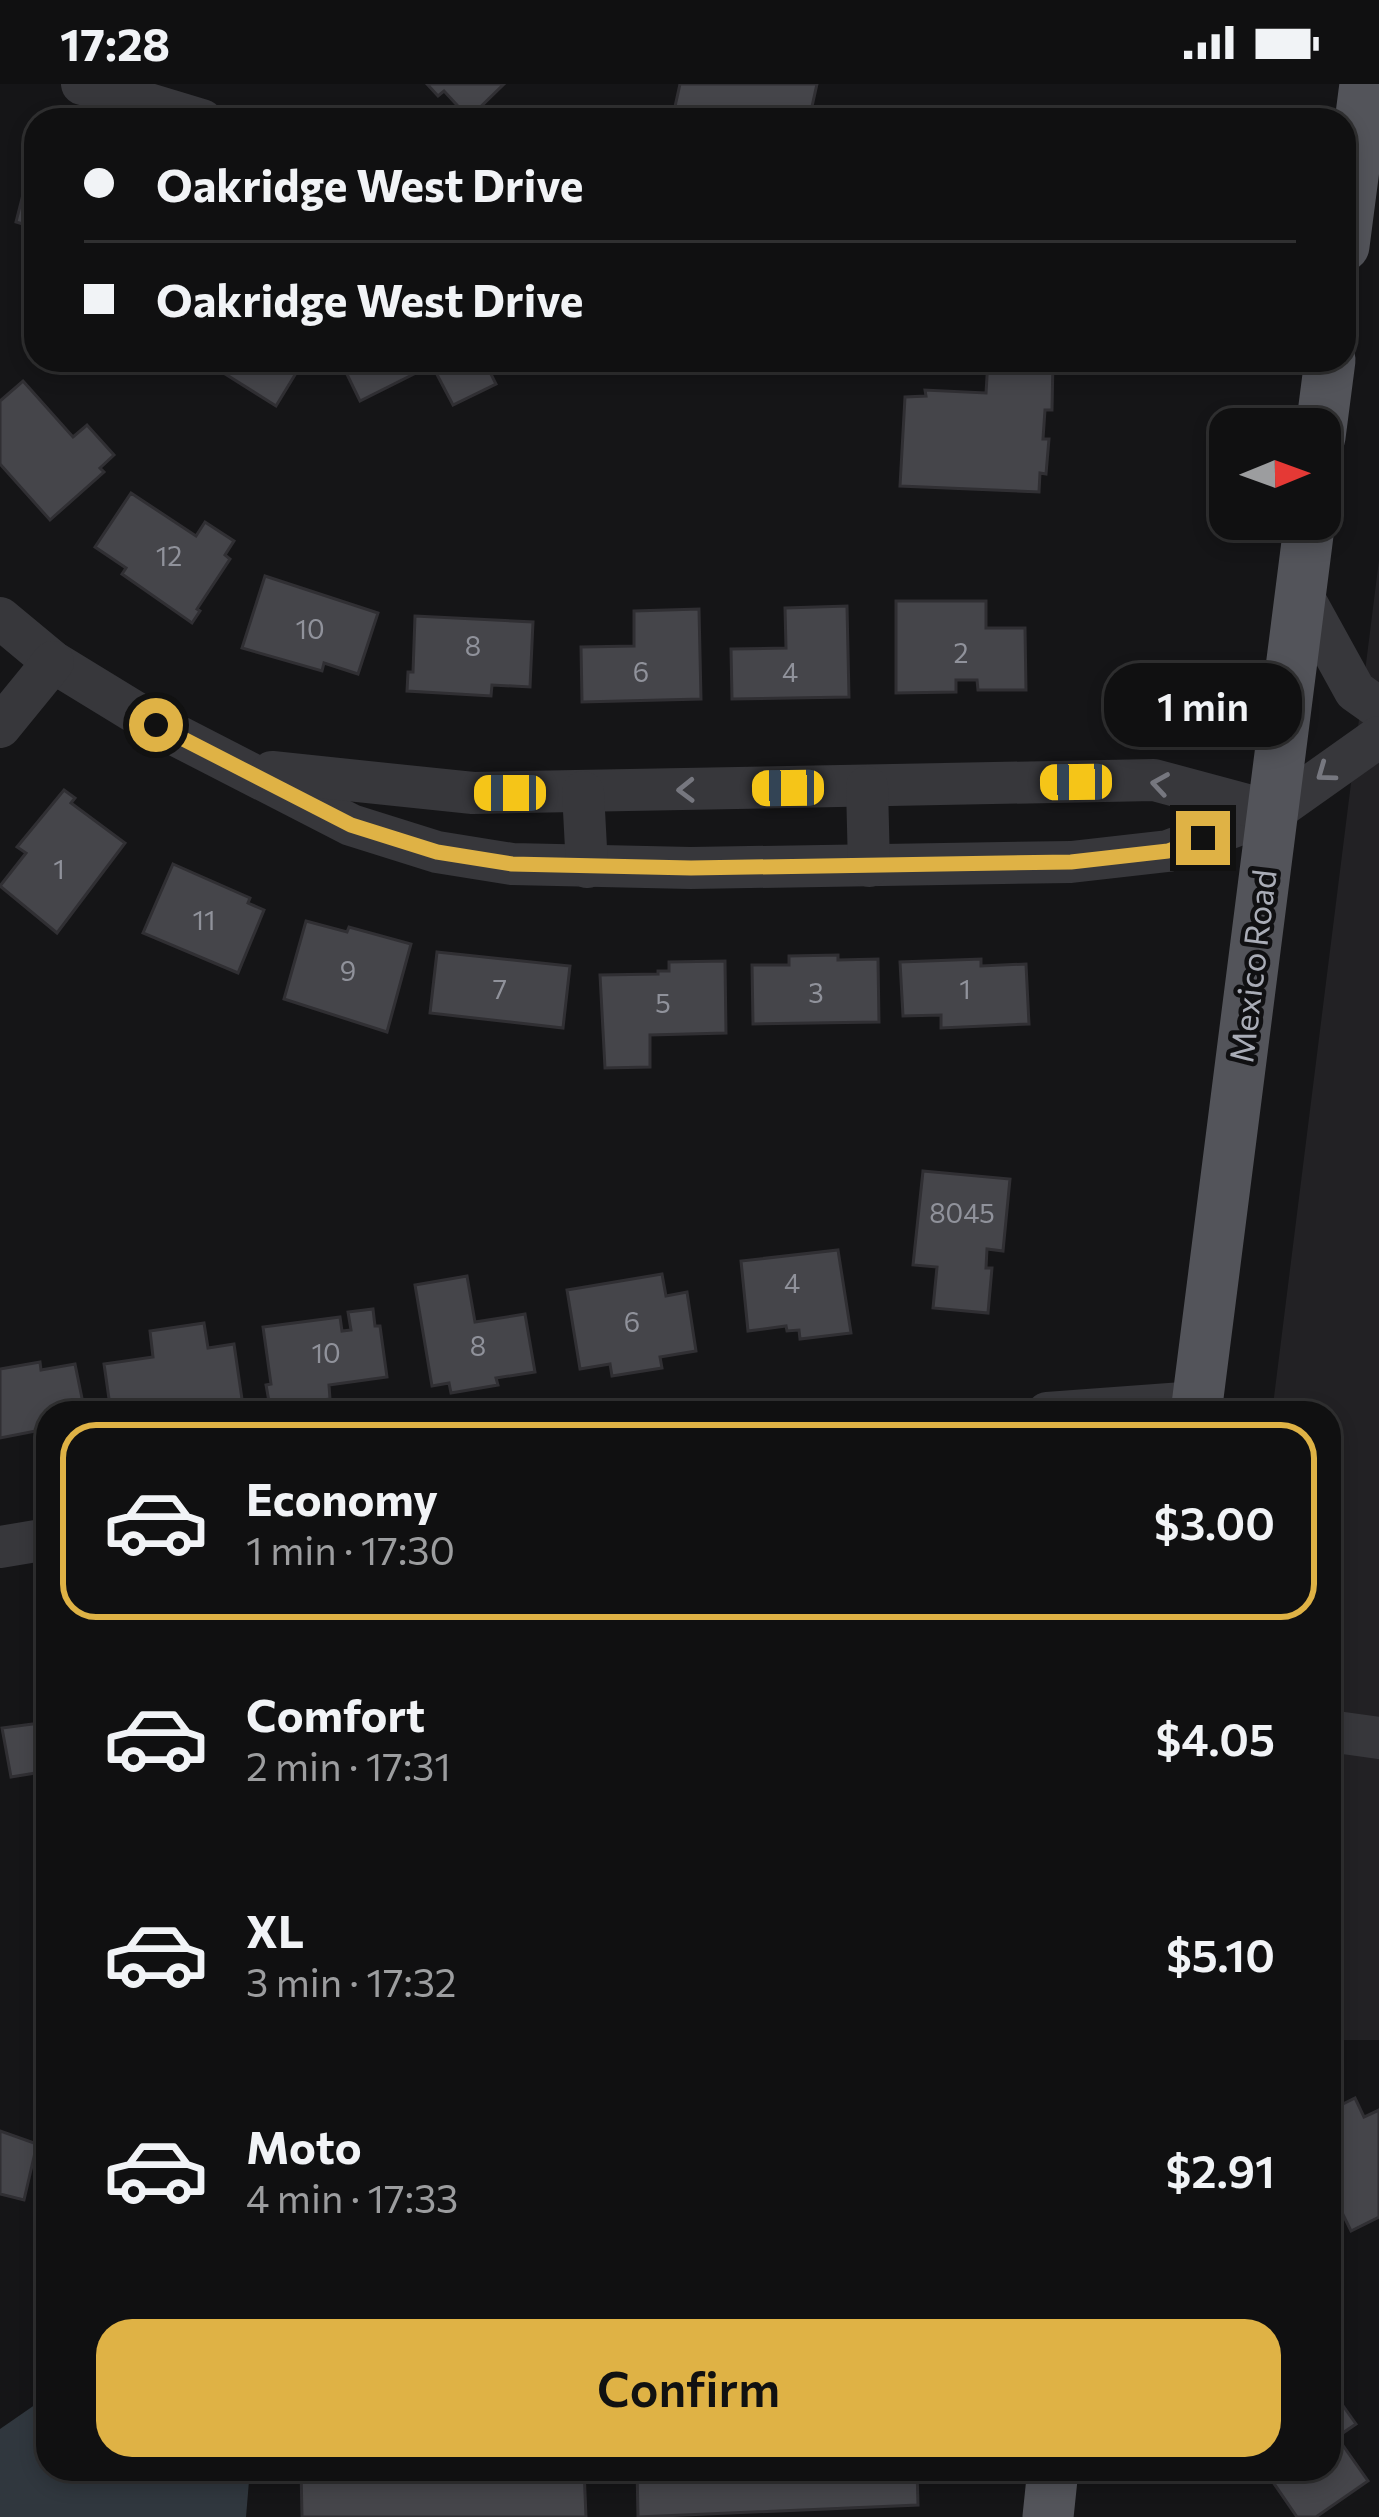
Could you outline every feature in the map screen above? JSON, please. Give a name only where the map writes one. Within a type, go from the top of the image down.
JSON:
[{"type":"main road","points":[[1356,153],[1365,84]]},
{"type":"main road","points":[[1324,408],[1328,372]]},
{"type":"main road","name":"Mexico Road","points":[[1198,1401],[1307,540]]},
{"type":"main road","points":[[1048,2517],[1052,2481]]},
{"type":"street","points":[[82,84],[162,108]]},
{"type":"street","points":[[1301,593],[1355,691],[1379,708]]},
{"type":"street","points":[[0,618],[52,662],[156,725],[351,825],[437,852],[512,864],[869,866],[1071,862],[1157,852],[1273,812],[1379,737]]},
{"type":"street","points":[[0,727],[52,662]]},
{"type":"street","points":[[247,769],[473,793],[1154,780],[1273,812]]},
{"type":"street","points":[[867,787],[869,866]]},
{"type":"street","points":[[583,792],[586,867]]},
{"type":"street","points":[[0,1546],[36,1541]]},
{"type":"street","points":[[1341,1733],[1379,1738]]},
{"type":"shaded area","points":[[1379,560],[1379,2040],[1341,2040],[1341,1401],[1274,1401]]},
{"type":"shaded area","points":[[36,2404],[36,2481],[249,2481],[246,2517],[0,2517],[0,2429]]},
{"type":"building","points":[[427,84],[504,84],[479,108],[460,108],[444,91],[438,96]]},
{"type":"building","points":[[680,84],[817,84],[812,108],[675,108]]},
{"type":"building","points":[[24,191],[24,224],[16,222]]},
{"type":"building","points":[[222,372],[297,372],[276,406]]},
{"type":"building","points":[[346,372],[418,372],[360,401]]},
{"type":"building","points":[[436,372],[490,372],[496,384],[453,405]]},
{"type":"building","points":[[987,372],[1053,372],[1052,410],[1045,410],[1043,439],[1049,439],[1046,474],[1040,473],[1039,492],[900,486],[905,397],[926,396],[925,390],[986,393]]},
{"type":"building","points":[[23,381],[73,437],[87,425],[114,455],[100,468],[104,472],[50,520],[0,464],[0,401]]},
{"type":"building","points":[[131,493],[196,536],[205,522],[234,541],[225,555],[230,559],[192,623],[122,574],[126,568],[95,547]]},
{"type":"building","points":[[265,576],[378,613],[358,674],[324,663],[322,671],[242,648]]},
{"type":"building","points":[[896,601],[986,601],[986,628],[1025,628],[1026,690],[978,690],[977,680],[956,680],[956,692],[896,693]]},
{"type":"building","points":[[847,606],[849,697],[732,699],[731,649],[786,648],[785,608]]},
{"type":"building","points":[[699,609],[701,699],[582,702],[581,647],[634,646],[634,611]]},
{"type":"building","points":[[415,616],[533,622],[530,687],[492,685],[491,696],[407,691],[408,672],[413,672]]},
{"type":"building","points":[[64,790],[75,798],[71,803],[125,843],[57,933],[0,886],[26,853],[17,847]]},
{"type":"building","points":[[173,864],[250,898],[248,903],[264,910],[238,973],[143,933]]},
{"type":"building","points":[[306,921],[411,944],[387,1032],[284,999]]},
{"type":"building","points":[[437,952],[570,966],[563,1028],[430,1013]]},
{"type":"building","points":[[838,955],[838,960],[878,959],[879,1022],[753,1024],[752,965],[789,965],[789,956]]},
{"type":"building","points":[[981,959],[981,966],[1026,964],[1029,1024],[941,1028],[941,1015],[903,1016],[900,962]]},
{"type":"building","points":[[725,961],[726,1033],[650,1035],[650,1067],[605,1068],[600,975],[658,974],[669,971],[669,962]]},
{"type":"building","points":[[923,1171],[1010,1179],[1003,1251],[987,1249],[986,1268],[992,1268],[988,1313],[933,1308],[937,1267],[913,1265]]},
{"type":"building","points":[[838,1250],[851,1333],[800,1339],[799,1330],[787,1331],[786,1326],[748,1331],[741,1261]]},
{"type":"building","points":[[662,1274],[666,1296],[687,1292],[696,1351],[660,1357],[662,1368],[612,1376],[610,1364],[580,1369],[567,1290]]},
{"type":"building","points":[[467,1276],[475,1322],[525,1314],[535,1372],[496,1378],[498,1385],[451,1393],[449,1383],[432,1386],[415,1285]]},
{"type":"building","points":[[373,1309],[387,1377],[329,1385],[330,1399],[269,1401],[263,1327],[340,1317],[342,1331],[351,1330],[348,1312]]},
{"type":"building","points":[[204,1323],[208,1348],[234,1344],[242,1401],[109,1401],[104,1364],[153,1357],[150,1331]]},
{"type":"building","points":[[40,1362],[41,1370],[75,1364],[83,1401],[36,1401],[36,1431],[0,1438],[0,1369]]},
{"type":"building","points":[[36,1724],[36,1773],[11,1777],[2,1728]]},
{"type":"building","points":[[1355,2098],[1364,2117],[1379,2110],[1379,2217],[1351,2231],[1341,2211],[1341,2105]]},
{"type":"building","points":[[0,2131],[36,2144],[36,2148],[24,2200],[0,2194]]},
{"type":"building","points":[[1341,2403],[1356,2424],[1341,2434]]},
{"type":"building","points":[[1341,2443],[1368,2481],[1316,2517],[1297,2517],[1272,2481],[1341,2481]]},
{"type":"building","points":[[301,2481],[584,2481],[586,2517],[302,2517]]},
{"type":"building","points":[[637,2481],[917,2481],[918,2505],[638,2517]]},
{"type":"route","points":[[156,725],[351,825],[437,852],[512,864],[691,868],[1071,862],[1168,851],[1203,838]]}]
